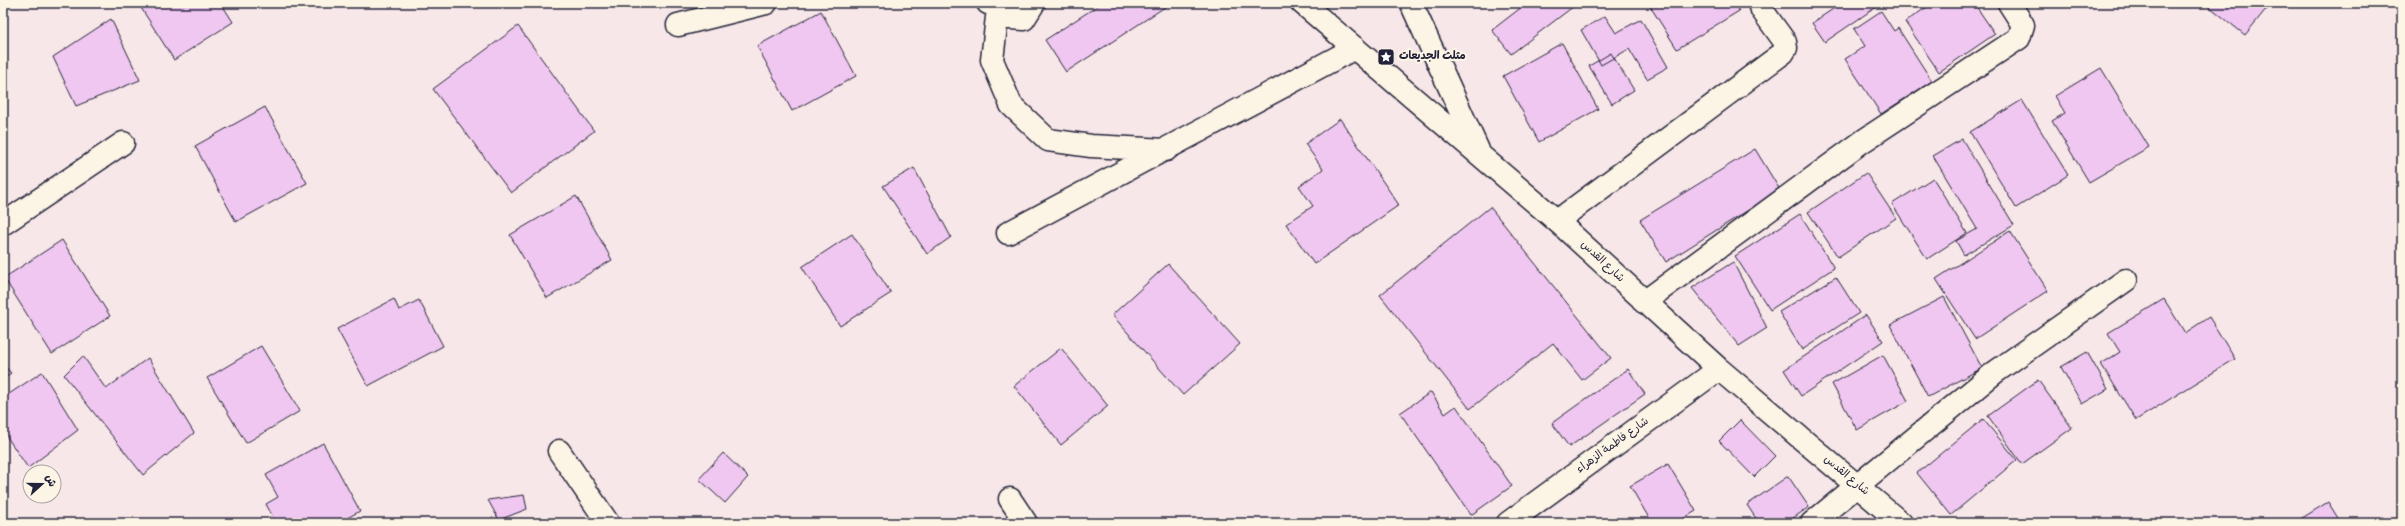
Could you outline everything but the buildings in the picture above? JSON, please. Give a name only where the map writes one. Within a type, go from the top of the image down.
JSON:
[{"type":"street","points":[[678,24],[766,3]]},
{"type":"street","points":[[988,3],[1029,11]]},
{"type":"street","name":"شارع القدس","points":[[1302,3],[1557,220],[1644,302],[1719,369],[1901,523]]},
{"type":"street","points":[[1411,3],[1482,157]]},
{"type":"street","points":[[1557,220],[1783,53],[1786,48],[1785,42],[1762,10],[1760,3]]},
{"type":"street","points":[[1644,302],[1864,141],[2019,38],[2023,25],[2009,3]]},
{"type":"street","points":[[1029,11],[996,17],[992,60],[1011,105],[1048,140],[1091,146],[1166,150]]},
{"type":"street","points":[[1008,233],[1355,48]]},
{"type":"street","points":[[3,224],[123,143]]},
{"type":"street","points":[[1812,523],[1994,373],[2126,280]]},
{"type":"street","name":"شارع فاطمة الزهراء","points":[[1508,523],[1719,369]]},
{"type":"street","points":[[559,451],[608,523]]},
{"type":"street","points":[[1010,499],[1026,523]]},
{"type":"place","name":"مثلث الجديعات","points":[[1386,57]]}]
